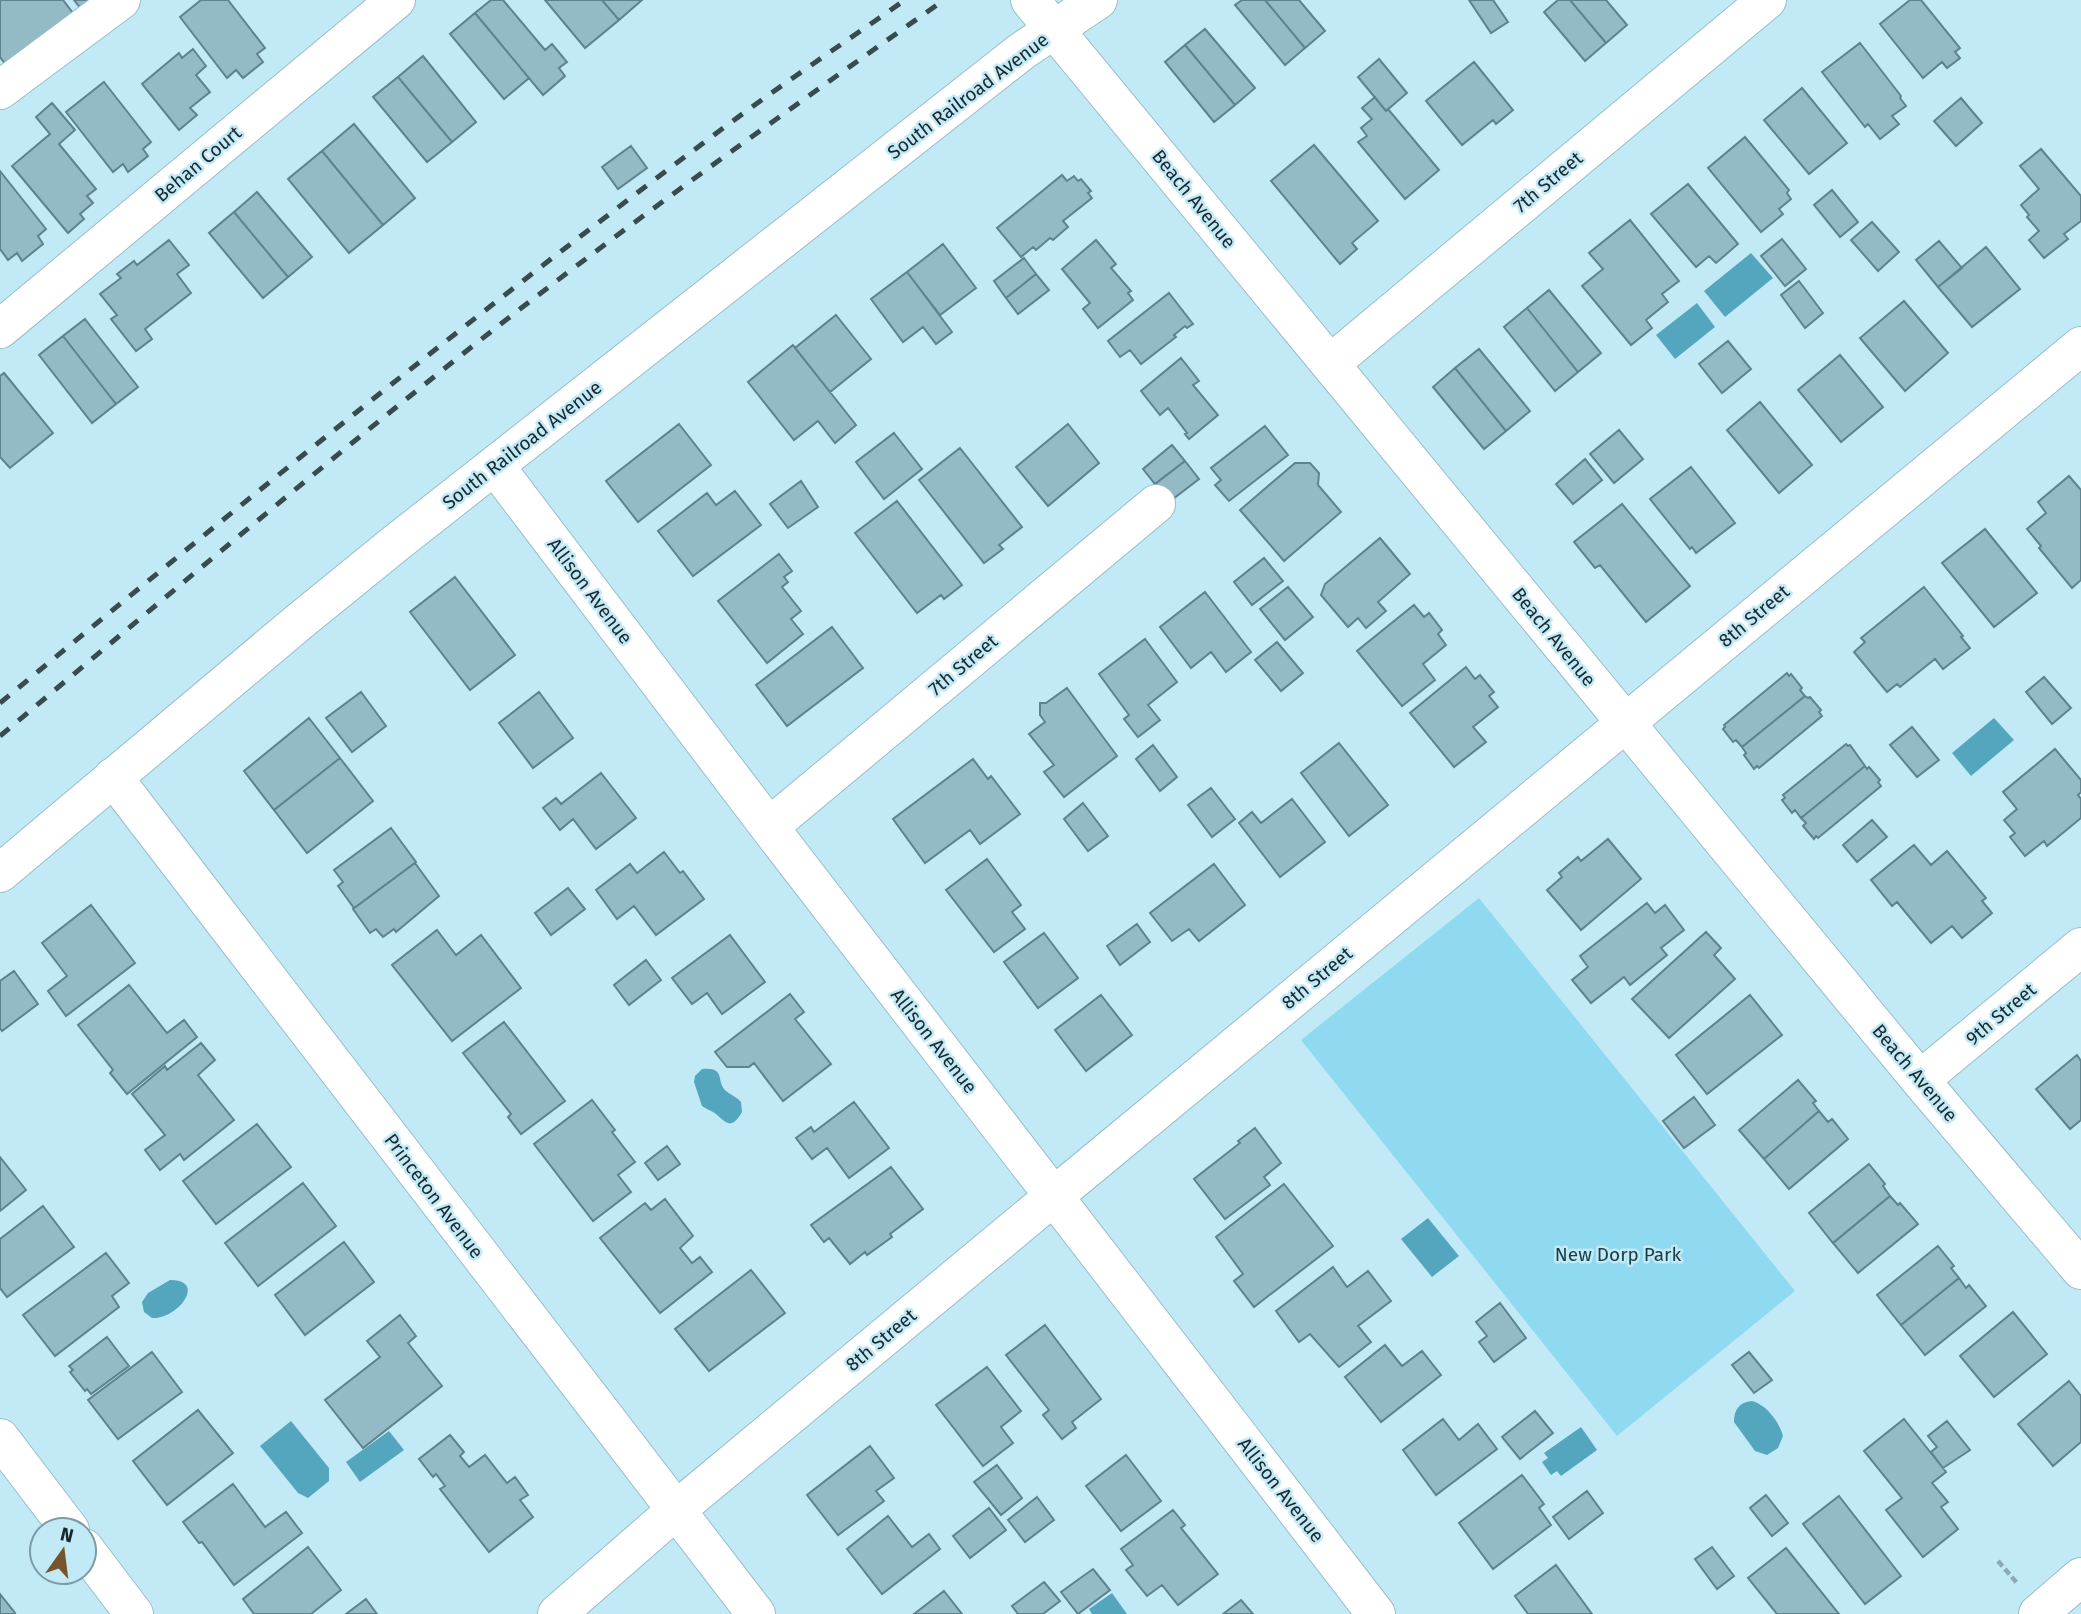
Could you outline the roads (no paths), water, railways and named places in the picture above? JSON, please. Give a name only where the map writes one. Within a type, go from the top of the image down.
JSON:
[{"type":"street","points":[[0,90],[121,0]]},
{"type":"street","name":"Behan Court","points":[[0,329],[396,0]]},
{"type":"street","name":"Beach Avenue","points":[[1030,0],[1920,1080],[2081,1270]]},
{"type":"street","name":"South Railroad Avenue","points":[[0,873],[300,621],[1022,51],[1098,0]]},
{"type":"street","name":"7th Street","points":[[1330,364],[1767,0]]},
{"type":"street","name":"8th Street","points":[[557,1614],[675,1511],[2081,346]]},
{"type":"street","name":"Allison Avenue","points":[[495,466],[769,827],[1376,1614]]},
{"type":"street","name":"7th Street","points":[[769,827],[1156,504]]},
{"type":"street","name":"Princeton Avenue","points":[[113,777],[755,1614]]},
{"type":"street","name":"9th Street","points":[[1920,1080],[2081,947]]},
{"type":"street","points":[[0,1438],[59,1516]]},
{"type":"street","points":[[98,1566],[134,1614]]},
{"type":"street","points":[[2029,1600],[2081,1577]]},
{"type":"railway","points":[[0,703],[269,483],[541,267],[726,126],[905,0]]},
{"type":"railway","points":[[0,736],[312,476],[502,323],[666,199],[944,0]]},
{"type":"park label","name":"New Dorp Park","points":[[1618,1254]]}]
